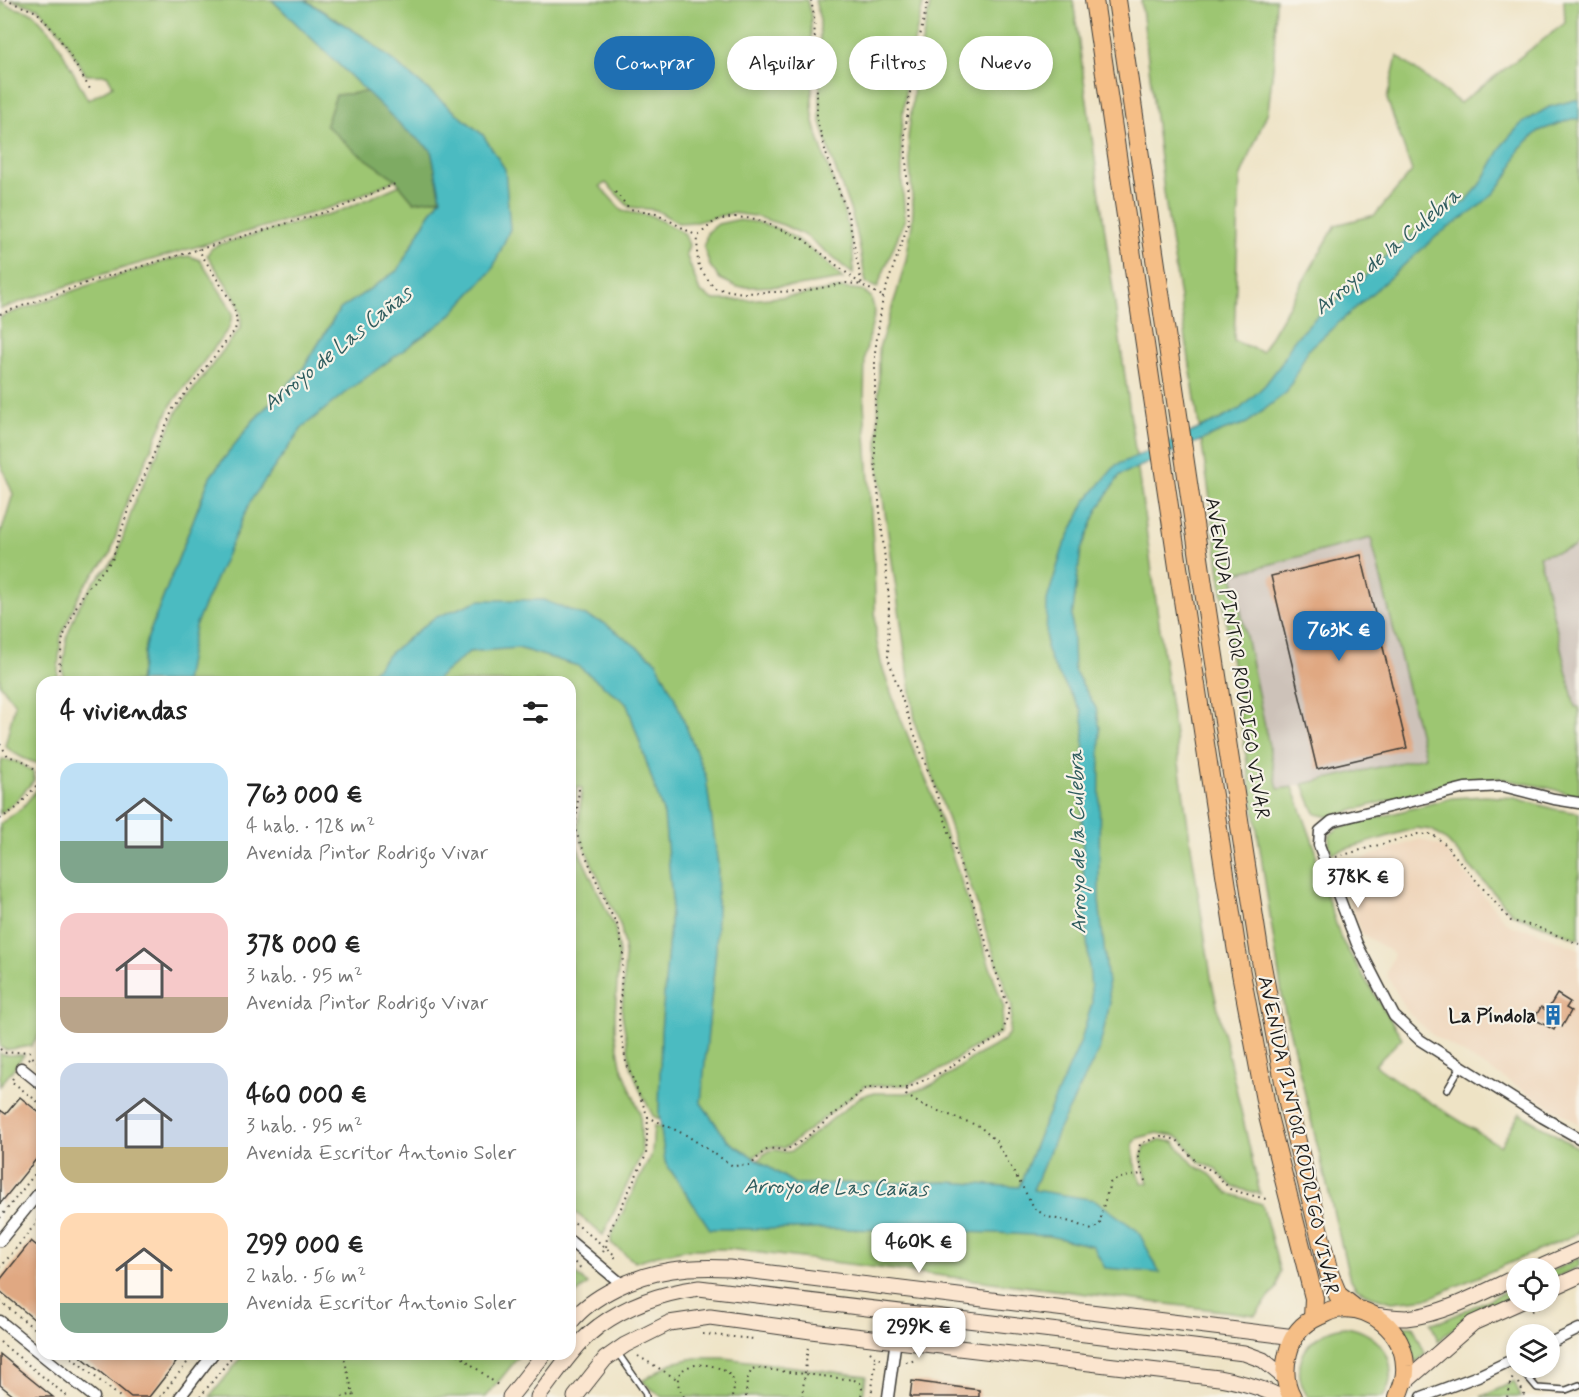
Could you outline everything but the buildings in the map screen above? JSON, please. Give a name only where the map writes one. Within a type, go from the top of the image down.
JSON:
[{"type":"main road","name":"AVENIDA PINTOR RODRIGO VIVAR","points":[[1094,0],[1237,952],[1268,1116],[1314,1298],[1313,1318]]},
{"type":"main road","name":"AVENIDA PINTOR RODRIGO VIVAR","points":[[1117,0],[1200,566],[1262,962],[1290,1113],[1329,1272],[1338,1295],[1386,1324],[1396,1336],[1403,1351],[1406,1367],[1401,1390]]},
{"type":"main road","points":[[1293,1397],[1289,1392],[1285,1364],[1290,1344],[1302,1327],[1313,1318],[1335,1309],[1364,1312]]},
{"type":"street","points":[[1579,803],[1503,786],[1465,788],[1332,821],[1320,831],[1319,845],[1357,944],[1394,1016],[1420,1040],[1579,1138]]},
{"type":"street","points":[[21,1068],[36,1079]]},
{"type":"street","points":[[0,1241],[36,1196]]},
{"type":"street","points":[[576,1246],[623,1285]]},
{"type":"street","points":[[1560,1258],[1579,1250]]},
{"type":"street","points":[[576,1317],[593,1301],[623,1285],[670,1270],[700,1267],[729,1268],[1295,1337]]},
{"type":"street","points":[[1560,1289],[1579,1276]]},
{"type":"street","points":[[1364,1312],[1404,1318],[1418,1316],[1452,1306],[1506,1282]]},
{"type":"street","points":[[576,1348],[585,1337],[629,1307],[675,1291],[699,1288],[1245,1353],[1263,1360],[1286,1378]]},
{"type":"street","points":[[1401,1390],[1473,1323],[1508,1312]]},
{"type":"street","points":[[575,1397],[605,1359],[625,1345],[669,1323],[710,1317],[1219,1378],[1268,1390],[1280,1397]]},
{"type":"street","points":[[0,1321],[36,1350]]},
{"type":"street","points":[[1560,1338],[1579,1329]]},
{"type":"street","points":[[888,1397],[896,1339]]},
{"type":"street","points":[[48,1360],[94,1397]]},
{"type":"street","points":[[180,1397],[207,1360]]},
{"type":"street","points":[[511,1396],[539,1360]]},
{"type":"street","points":[[538,1397],[567,1360]]},
{"type":"street","points":[[1422,1397],[1506,1363]]},
{"type":"lane","points":[[1447,1090],[1461,1066]]},
{"type":"lane","points":[[616,1351],[645,1392],[646,1397]]},
{"type":"lane","points":[[1529,1378],[1537,1388],[1566,1390],[1579,1385]]},
{"type":"path","points":[[5,0],[37,12],[58,36],[90,89]]},
{"type":"path","points":[[811,0],[814,16],[817,119],[828,161],[848,215],[862,285]]},
{"type":"path","points":[[648,1117],[686,1135],[733,1166],[751,1165],[762,1153],[770,1149],[775,1147],[784,1150],[796,1145],[866,1088],[907,1088],[944,1071],[972,1052],[1002,1036],[1009,1010],[888,658],[889,600],[875,461],[875,352],[883,297],[909,222],[905,133],[913,68],[928,0]]},
{"type":"path","points":[[0,314],[94,280],[339,208],[395,184]]},
{"type":"path","points":[[615,192],[630,209],[656,213],[698,236]]},
{"type":"path","points":[[862,285],[847,284],[804,291],[743,293],[714,288],[699,267],[698,236],[716,220],[735,217],[756,219],[803,238],[862,285],[883,297]]},
{"type":"path","points":[[59,676],[63,636],[86,590],[112,560],[129,507],[173,409],[235,330],[237,321],[234,306],[198,249]]},
{"type":"path","points":[[0,744],[8,756],[23,761],[36,771]]},
{"type":"path","points":[[0,819],[18,807],[36,787]]},
{"type":"path","points":[[576,820],[579,789]]},
{"type":"path","points":[[576,832],[618,926],[623,953],[619,1023],[626,1062],[648,1117],[646,1155],[607,1237],[601,1265]]},
{"type":"path","points":[[1325,860],[1418,834],[1432,834],[1444,843],[1511,921],[1534,926],[1579,944]]},
{"type":"path","points":[[0,1049],[6,1053],[32,1051]]},
{"type":"path","points":[[907,1088],[906,1095],[922,1105],[979,1126],[996,1141],[1035,1209],[1048,1217],[1092,1230],[1100,1224],[1101,1211],[1110,1183],[1120,1177],[1132,1177],[1143,1173]]},
{"type":"path","points":[[1145,1181],[1138,1158],[1140,1144],[1161,1136],[1178,1140],[1199,1165],[1213,1171],[1231,1190],[1266,1199]]},
{"type":"path","points":[[0,1218],[36,1173]]},
{"type":"path","points":[[0,1268],[36,1223]]},
{"type":"path","points":[[576,1224],[616,1256],[601,1265]]},
{"type":"path","points":[[576,1264],[583,1270]]},
{"type":"path","points":[[0,1301],[36,1330]]},
{"type":"path","points":[[802,1397],[811,1330]]},
{"type":"path","points":[[699,1333],[754,1339]]},
{"type":"path","points":[[0,1342],[68,1397]]},
{"type":"path","points":[[641,1351],[634,1355],[678,1379]]},
{"type":"path","points":[[870,1352],[876,1358],[910,1362],[916,1359]]},
{"type":"path","points":[[871,1397],[876,1358]]},
{"type":"path","points":[[74,1360],[120,1397]]},
{"type":"path","points":[[160,1397],[189,1360]]},
{"type":"path","points":[[200,1397],[229,1360]]},
{"type":"path","points":[[342,1397],[354,1396],[345,1360]]},
{"type":"path","points":[[466,1360],[511,1396]]},
{"type":"path","points":[[684,1397],[678,1388],[678,1379],[682,1370],[690,1365],[718,1368],[728,1374],[734,1383],[732,1397]]},
{"type":"path","points":[[746,1397],[747,1380],[752,1369],[756,1368],[854,1380],[860,1383],[861,1397]]},
{"type":"path","points":[[1507,1397],[1513,1378]]},
{"type":"path","points":[[1517,1379],[1525,1397]]},
{"type":"shaded area","points":[[1371,537],[1425,758],[1278,790],[1233,573]]},
{"type":"shaded area","points":[[1579,547],[1579,707],[1575,708],[1539,556]]},
{"type":"shaded area","points":[[1420,839],[1442,847],[1506,922],[1579,949],[1579,1124],[1431,1034],[1407,1011],[1386,974],[1394,954],[1361,933],[1338,867]]},
{"type":"green space","points":[[0,0],[9,6],[33,13],[54,36],[88,100],[113,86],[107,75],[86,75],[61,33],[38,8],[10,0],[272,0],[368,92],[336,95],[326,125],[355,151],[394,178],[393,181],[335,206],[93,277],[0,309]]},
{"type":"green space","points":[[305,0],[807,0],[811,15],[811,36],[727,36],[727,90],[812,90],[813,117],[850,238],[853,274],[806,236],[783,225],[754,216],[732,213],[696,222],[678,223],[656,210],[629,207],[606,183],[600,186],[622,211],[652,216],[684,233],[689,245],[686,254],[700,292],[714,300],[748,300],[802,295],[841,288],[862,290],[871,297],[875,312],[865,355],[864,403],[874,560],[876,638],[881,663],[896,707],[931,792],[1004,1008],[1000,1033],[942,1069],[906,1085],[865,1086],[788,1146],[767,1148],[746,1164],[653,1116],[631,1066],[622,1014],[625,954],[621,927],[582,842],[578,828],[582,788],[577,787],[576,798],[576,676],[147,676],[237,466],[346,392],[483,135],[364,37]]},
{"type":"green space","points":[[815,0],[924,0],[915,36],[849,36],[849,90],[906,90],[901,132],[905,219],[877,288],[866,283],[851,212],[820,118],[820,90],[837,90],[837,36],[820,36],[820,20]]},
{"type":"green space","points":[[931,0],[1073,0],[1165,666],[1212,983],[1260,1194],[1233,1187],[1214,1168],[1199,1162],[1182,1140],[1175,1136],[1157,1133],[1138,1138],[1133,1144],[1134,1162],[1142,1184],[1148,1183],[1141,1158],[1145,1146],[1162,1140],[1174,1142],[1195,1166],[1210,1174],[1228,1193],[1262,1204],[1280,1271],[1277,1288],[1255,1315],[729,1249],[689,1249],[635,1262],[611,1243],[611,1236],[652,1153],[654,1125],[754,1165],[769,1151],[792,1151],[860,1097],[871,1093],[907,1093],[925,1088],[1002,1042],[1009,1033],[1012,1007],[916,727],[878,464],[879,348],[906,260],[912,224],[908,138],[914,90],[947,90],[947,36],[923,36]]},
{"type":"green space","points":[[1141,0],[1276,0],[1274,59],[1268,111],[1240,178],[1234,341],[1262,352],[1336,225],[1375,215],[1412,171],[1387,99],[1397,56],[1460,103],[1565,23],[1564,0],[1579,0],[1579,543],[1573,548],[1539,556],[1575,707],[1579,707],[1579,797],[1549,788],[1497,778],[1472,779],[1442,785],[1330,817],[1316,814],[1303,784],[1425,757],[1371,538],[1233,574],[1278,789],[1293,787],[1316,851],[1316,863],[1341,939],[1402,1038],[1375,1065],[1407,1088],[1500,1146],[1520,1113],[1579,1149],[1579,1233],[1521,1258],[1506,1258],[1506,1265],[1429,1298],[1392,1302],[1371,1296],[1356,1288],[1349,1276],[1284,1008],[1164,192]]},
{"type":"green space","points":[[368,92],[405,129],[431,150],[441,198],[414,202],[394,178],[355,151],[326,125],[336,95]]},
{"type":"green space","points":[[400,185],[414,202],[441,198],[398,270],[339,310],[303,369],[252,422],[210,477],[146,642],[140,676],[63,676],[67,636],[78,607],[95,581],[116,558],[135,501],[178,410],[241,327],[241,313],[236,299],[207,255],[217,245],[340,211]]},
{"type":"green space","points":[[736,220],[760,223],[795,238],[843,279],[798,286],[737,287],[720,279],[710,266],[704,247],[707,233],[718,224]]},
{"type":"green space","points":[[189,256],[200,260],[233,314],[229,328],[171,405],[126,504],[110,555],[85,585],[61,636],[58,676],[36,676],[36,762],[17,755],[5,746],[15,704],[0,684],[0,531],[13,494],[0,463],[0,317],[95,283]]},
{"type":"green space","points":[[2,759],[18,762],[33,772],[34,780],[15,802],[0,814],[0,768]]},
{"type":"green space","points":[[36,791],[36,1039],[31,1046],[5,1050],[0,1047],[0,824],[22,808]]},
{"type":"green space","points":[[1485,796],[1515,798],[1554,809],[1579,813],[1579,939],[1513,914],[1448,842],[1432,830],[1416,828],[1332,853],[1329,844],[1330,835],[1338,828],[1452,798]]},
{"type":"green space","points":[[576,845],[615,928],[619,953],[615,1032],[621,1065],[640,1113],[642,1153],[603,1235],[576,1213]]},
{"type":"green space","points":[[0,1053],[24,1055],[0,1086]]},
{"type":"green space","points":[[1579,1258],[1579,1266],[1560,1275],[1560,1267]]},
{"type":"green space","points":[[576,1275],[588,1284],[576,1294]]},
{"type":"green space","points":[[1506,1292],[1506,1300],[1465,1321],[1438,1341],[1431,1323],[1444,1320]]},
{"type":"green space","points":[[1400,1326],[1413,1326],[1425,1353],[1416,1364],[1409,1340]]},
{"type":"green space","points":[[1345,1327],[1369,1335],[1385,1351],[1391,1373],[1389,1385],[1383,1397],[1308,1397],[1299,1373],[1305,1351],[1321,1335]]},
{"type":"green space","points":[[695,1358],[724,1358],[866,1376],[863,1397],[662,1397],[642,1381],[672,1363]]},
{"type":"green space","points":[[239,1360],[516,1360],[486,1397],[210,1397]]},
{"type":"green space","points":[[1514,1381],[1521,1397],[1481,1397],[1509,1384]]},
{"type":"water","name":"Arroyo de Las Cañas","points":[[272,0],[305,0],[364,37],[483,135],[505,169],[510,229],[492,270],[448,318],[346,392],[303,427],[251,500],[195,626],[186,676],[140,676],[146,642],[210,477],[252,422],[303,369],[339,310],[398,270],[441,198],[431,150],[405,129]]},
{"type":"water","name":"Arroyo de Las Cañas","points":[[1579,100],[1579,119],[1572,119],[1539,131],[1520,148],[1509,174],[1494,193],[1475,210],[1439,234],[1308,350],[1287,392],[1247,423],[1120,475],[1098,509],[1081,550],[1072,618],[1074,670],[1096,708],[1100,728],[1099,900],[1110,1003],[1099,1050],[1058,1131],[1033,1190],[1095,1200],[1138,1231],[1160,1273],[1105,1268],[1093,1246],[1049,1236],[845,1229],[710,1229],[665,1162],[659,1113],[661,1031],[672,899],[664,815],[627,704],[578,666],[518,648],[469,652],[440,676],[370,675],[390,653],[434,618],[480,600],[543,600],[604,623],[656,661],[674,696],[706,777],[718,865],[716,950],[701,1103],[728,1141],[795,1184],[948,1182],[1019,1187],[1043,1125],[1080,1043],[1092,1003],[1084,901],[1082,828],[1084,725],[1081,710],[1052,664],[1046,647],[1047,600],[1063,548],[1085,502],[1116,465],[1240,409],[1265,385],[1281,364],[1293,341],[1317,316],[1348,293],[1382,260],[1423,228],[1466,201],[1481,184],[1503,144],[1521,124],[1549,107]]},
{"type":"place","name":"La Píndola","points":[[1553,1015]]},
{"type":"water label","name":"Arroyo de la Culebra","points":[[1387,251]]},
{"type":"water label","name":"Arroyo de la Culebra","points":[[1077,842]]}]
